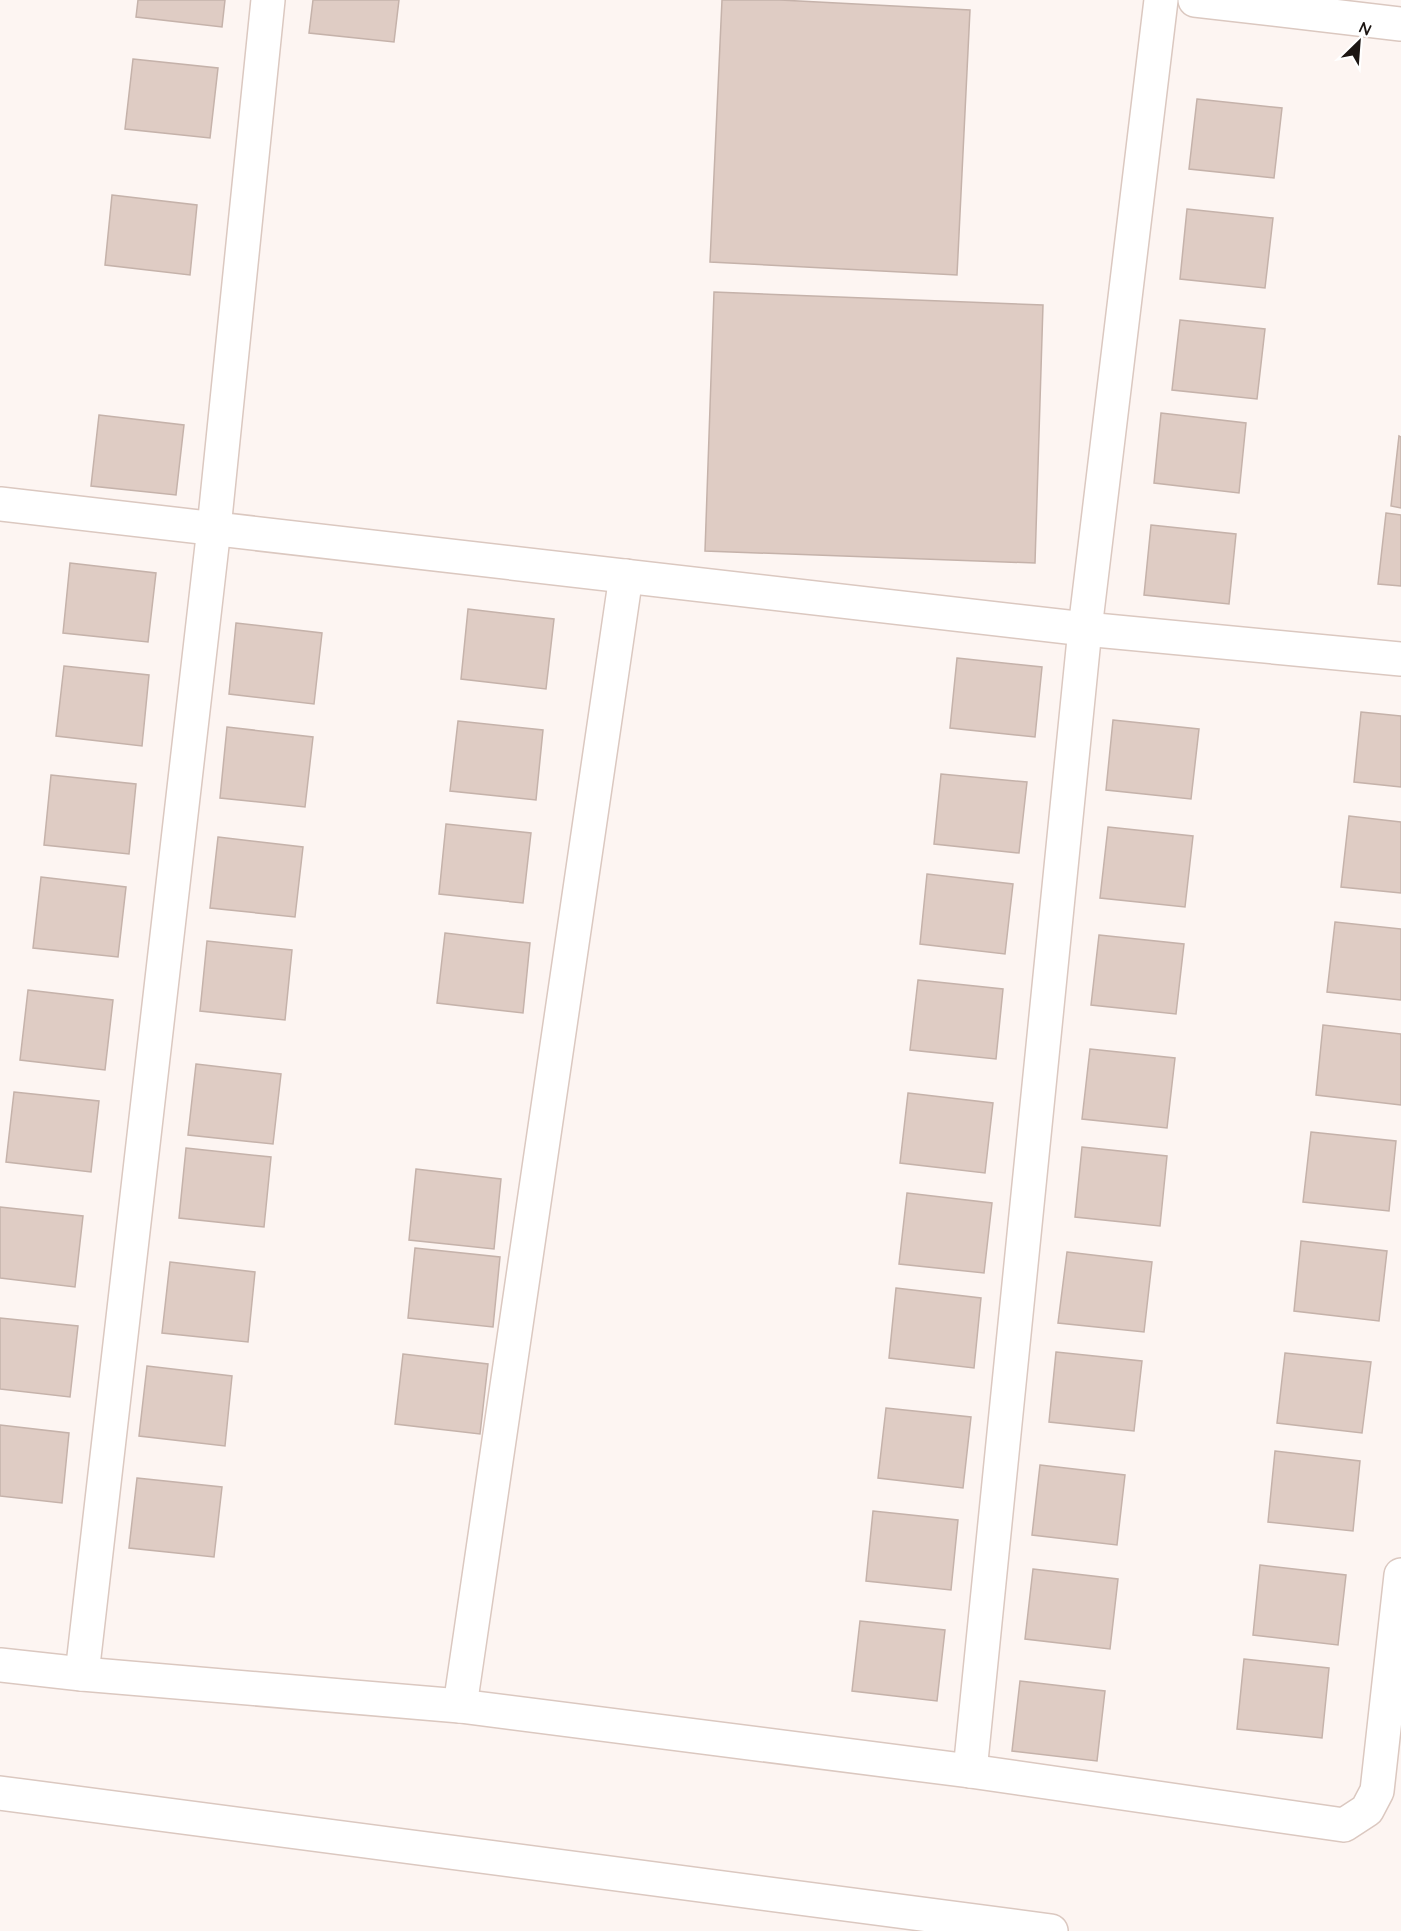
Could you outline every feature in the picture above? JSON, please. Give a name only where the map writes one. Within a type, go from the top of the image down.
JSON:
[{"type":"street","points":[[82,1674],[214,528],[268,0]]},
{"type":"street","points":[[970,1771],[1085,629],[1161,0]]},
{"type":"street","points":[[1195,0],[1401,24]]},
{"type":"street","points":[[0,504],[1085,629],[1401,659]]},
{"type":"street","points":[[460,1706],[626,576]]},
{"type":"street","points":[[0,1665],[460,1706],[970,1771],[1344,1825],[1367,1810],[1377,1791],[1401,1575]]},
{"type":"street","points":[[0,1793],[1051,1931]]},
{"type":"building","points":[[138,0],[225,0],[222,27],[136,17]]},
{"type":"building","points":[[313,0],[399,0],[394,42],[309,33]]},
{"type":"building","points":[[722,0],[780,0],[970,10],[957,275],[710,262]]},
{"type":"building","points":[[133,59],[218,68],[210,138],[125,129]]},
{"type":"building","points":[[1197,99],[1282,108],[1274,178],[1189,169]]},
{"type":"building","points":[[112,195],[197,205],[190,275],[105,265]]},
{"type":"building","points":[[1187,209],[1273,218],[1265,288],[1180,279]]},
{"type":"building","points":[[714,292],[1043,305],[1035,563],[705,551]]},
{"type":"building","points":[[1180,320],[1265,329],[1257,399],[1172,390]]},
{"type":"building","points":[[1161,413],[1246,423],[1239,493],[1154,483]]},
{"type":"building","points":[[99,415],[184,425],[176,495],[91,486]]},
{"type":"building","points":[[1399,436],[1401,437],[1401,508],[1391,506]]},
{"type":"building","points":[[1386,513],[1401,515],[1401,586],[1378,584]]},
{"type":"building","points":[[1151,525],[1236,534],[1229,604],[1144,595]]},
{"type":"building","points":[[70,563],[156,573],[148,642],[63,633]]},
{"type":"building","points":[[468,609],[554,619],[546,689],[461,679]]},
{"type":"building","points":[[236,623],[322,633],[314,704],[229,694]]},
{"type":"building","points":[[957,658],[1042,667],[1035,737],[950,728]]},
{"type":"building","points":[[64,666],[149,675],[142,746],[56,736]]},
{"type":"building","points":[[1361,712],[1401,716],[1401,787],[1354,782]]},
{"type":"building","points":[[1113,720],[1199,729],[1191,799],[1106,790]]},
{"type":"building","points":[[458,721],[543,730],[536,800],[450,791]]},
{"type":"building","points":[[227,727],[313,737],[305,807],[220,798]]},
{"type":"building","points":[[941,774],[1027,782],[1019,853],[934,844]]},
{"type":"building","points":[[51,775],[136,784],[129,854],[44,845]]},
{"type":"building","points":[[1349,816],[1401,822],[1401,893],[1341,887]]},
{"type":"building","points":[[446,824],[531,833],[523,903],[439,894]]},
{"type":"building","points":[[1108,827],[1193,836],[1185,907],[1100,898]]},
{"type":"building","points":[[218,837],[303,847],[295,917],[210,908]]},
{"type":"building","points":[[927,874],[1013,884],[1005,954],[920,944]]},
{"type":"building","points":[[41,877],[126,887],[118,957],[33,948]]},
{"type":"building","points":[[1335,922],[1401,929],[1401,1000],[1327,992]]},
{"type":"building","points":[[445,933],[530,943],[523,1013],[437,1003]]},
{"type":"building","points":[[1099,935],[1184,944],[1176,1014],[1091,1005]]},
{"type":"building","points":[[207,941],[292,950],[285,1020],[200,1011]]},
{"type":"building","points":[[918,980],[1003,989],[996,1059],[910,1050]]},
{"type":"building","points":[[28,990],[113,1000],[105,1070],[20,1060]]},
{"type":"building","points":[[1323,1025],[1401,1034],[1401,1105],[1316,1095]]},
{"type":"building","points":[[1090,1049],[1175,1058],[1167,1128],[1082,1119]]},
{"type":"building","points":[[196,1064],[281,1074],[273,1144],[188,1135]]},
{"type":"building","points":[[14,1092],[99,1101],[91,1172],[6,1162]]},
{"type":"building","points":[[908,1093],[993,1103],[985,1173],[900,1163]]},
{"type":"building","points":[[1311,1132],[1396,1141],[1389,1211],[1303,1202]]},
{"type":"building","points":[[1082,1147],[1167,1156],[1160,1226],[1075,1217]]},
{"type":"building","points":[[186,1148],[271,1157],[264,1227],[179,1218]]},
{"type":"building","points":[[416,1169],[501,1179],[494,1249],[409,1240]]},
{"type":"building","points":[[907,1193],[992,1203],[984,1273],[899,1264]]},
{"type":"building","points":[[0,1207],[83,1216],[75,1287],[0,1278]]},
{"type":"building","points":[[1301,1241],[1387,1251],[1379,1321],[1294,1311]]},
{"type":"building","points":[[415,1248],[500,1257],[493,1327],[408,1318]]},
{"type":"building","points":[[1067,1252],[1152,1262],[1144,1332],[1058,1323]]},
{"type":"building","points":[[170,1262],[255,1272],[248,1342],[162,1333]]},
{"type":"building","points":[[896,1288],[981,1298],[974,1368],[889,1358]]},
{"type":"building","points":[[0,1318],[78,1326],[70,1397],[0,1389]]},
{"type":"building","points":[[1056,1352],[1142,1361],[1134,1431],[1049,1422]]},
{"type":"building","points":[[1285,1353],[1371,1362],[1362,1433],[1277,1423]]},
{"type":"building","points":[[403,1354],[488,1364],[480,1434],[395,1424]]},
{"type":"building","points":[[147,1366],[232,1376],[225,1446],[139,1436]]},
{"type":"building","points":[[886,1408],[971,1417],[963,1488],[878,1478]]},
{"type":"building","points":[[0,1425],[69,1433],[62,1503],[0,1496]]},
{"type":"building","points":[[1275,1451],[1360,1461],[1353,1531],[1268,1522]]},
{"type":"building","points":[[1040,1465],[1125,1475],[1117,1545],[1032,1535]]},
{"type":"building","points":[[137,1478],[222,1487],[214,1557],[129,1548]]},
{"type":"building","points":[[873,1511],[958,1520],[951,1590],[866,1581]]},
{"type":"building","points":[[1260,1565],[1346,1575],[1338,1645],[1253,1635]]},
{"type":"building","points":[[1033,1569],[1118,1579],[1110,1649],[1025,1639]]},
{"type":"building","points":[[860,1621],[945,1630],[937,1701],[852,1691]]},
{"type":"building","points":[[1244,1659],[1329,1668],[1322,1738],[1237,1729]]},
{"type":"building","points":[[1020,1681],[1105,1691],[1097,1761],[1012,1751]]}]
